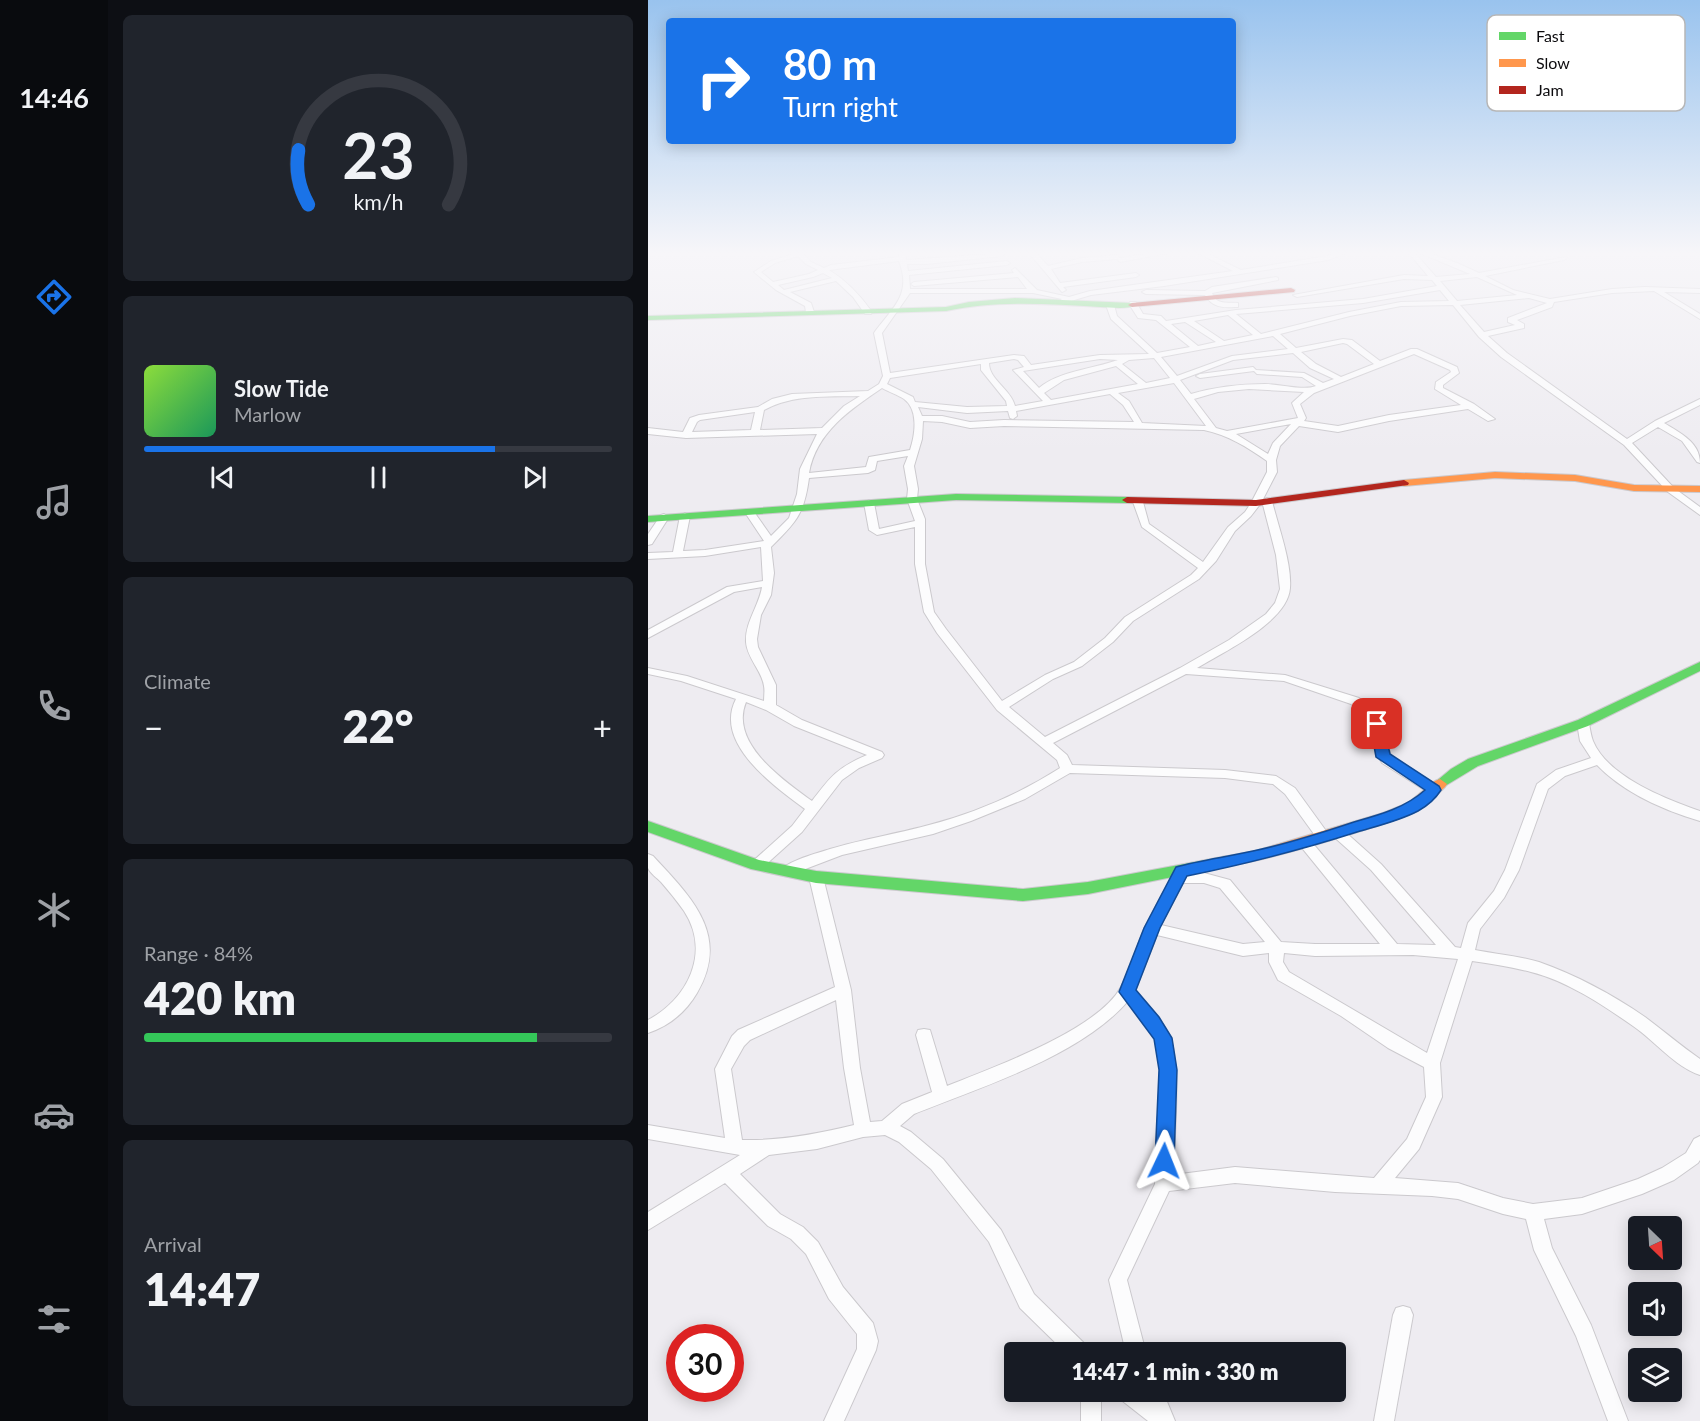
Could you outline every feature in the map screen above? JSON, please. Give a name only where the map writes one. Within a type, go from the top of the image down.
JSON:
[{"type":"street","points":[[770,707],[770,685],[752,648],[751,639],[756,615],[766,595],[769,573],[765,550],[768,543],[791,522],[802,494],[807,461],[824,431],[848,408],[882,386],[887,376],[878,333],[889,319]]},
{"type":"street","points":[[1116,319],[1170,371],[1174,380],[1212,428]]},
{"type":"street","points":[[1160,319],[1196,348]]},
{"type":"street","points":[[1164,323],[1184,319]]},
{"type":"street","points":[[1186,319],[1220,344],[1232,358]]},
{"type":"street","points":[[1239,319],[1260,337]]},
{"type":"street","points":[[1049,403],[1017,370],[1100,357],[1154,356],[1275,334],[1329,319]]},
{"type":"street","points":[[1469,319],[1482,335],[1520,368],[1627,443],[1671,490],[1700,512]]},
{"type":"street","points":[[1482,335],[1521,326],[1513,319]]},
{"type":"street","points":[[1275,334],[1297,350],[1307,362],[1341,380]]},
{"type":"street","points":[[914,404],[967,410],[1012,408],[1049,403],[1174,380],[1232,358],[1346,341],[1380,365]]},
{"type":"street","points":[[1000,707],[1049,677],[1078,664],[1109,640],[1129,619],[1195,577],[1204,568],[1231,529],[1262,502],[1272,472],[1271,460],[1276,445],[1300,422],[1302,416],[1296,403],[1311,391],[1414,351],[1455,371],[1443,379],[1438,387],[1491,419]]},
{"type":"street","points":[[1247,356],[1255,371],[1274,387]]},
{"type":"street","points":[[887,376],[985,360],[1019,357],[1029,368]]},
{"type":"street","points":[[1040,392],[1059,378],[1118,364],[1129,358]]},
{"type":"street","points":[[985,360],[985,370],[1004,392],[1012,408],[1015,423]]},
{"type":"street","points":[[1301,375],[1301,366],[1307,362]]},
{"type":"street","points":[[1118,364],[1143,384]]},
{"type":"street","points":[[1188,376],[1255,371],[1301,375],[1323,387]]},
{"type":"street","points":[[1205,375],[1225,388]]},
{"type":"street","points":[[882,386],[904,395],[914,404],[919,418],[919,435],[909,466],[913,489],[912,499],[920,523],[920,564],[929,612],[1000,707],[1063,758],[1067,769]]},
{"type":"street","points":[[1188,398],[1225,388],[1274,387],[1311,391]]},
{"type":"street","points":[[1111,391],[1123,400],[1140,426]]},
{"type":"street","points":[[686,435],[693,420],[697,418],[760,409],[792,396],[870,393]]},
{"type":"street","points":[[1627,443],[1658,423],[1700,402]]},
{"type":"street","points":[[1228,433],[1300,422],[1338,429],[1389,418],[1471,406]]},
{"type":"street","points":[[755,434],[760,409]]},
{"type":"street","points":[[967,410],[968,425]]},
{"type":"street","points":[[919,418],[942,419],[968,425],[1015,423],[1212,428],[1238,437],[1271,460]]},
{"type":"street","points":[[1658,423],[1685,439],[1700,460]]},
{"type":"street","points":[[648,431],[686,435],[824,431]]},
{"type":"street","points":[[804,476],[868,470],[872,468],[872,460],[913,452]]},
{"type":"street","points":[[648,519],[956,497],[1138,502],[1262,502],[1429,480],[1495,476],[1575,478],[1634,488],[1700,489]]},
{"type":"street","points":[[1138,502],[1145,525],[1204,568]]},
{"type":"street","points":[[1045,742],[1184,670],[1233,642],[1270,616],[1280,603],[1285,589],[1281,555],[1262,502]]},
{"type":"street","points":[[869,503],[874,530],[877,532],[920,523]]},
{"type":"street","points":[[749,511],[768,543]]},
{"type":"street","points":[[676,555],[685,516]]},
{"type":"street","points":[[648,542],[664,517]]},
{"type":"street","points":[[648,556],[676,555],[768,543]]},
{"type":"street","points":[[648,635],[731,589],[766,583]]},
{"type":"street","points":[[648,826],[757,865],[816,877],[1023,895],[1058,893],[1179,875],[1324,838],[1413,807],[1448,777],[1491,754],[1583,723],[1700,666]]},
{"type":"street","points":[[1184,670],[1285,678],[1354,701],[1366,709],[1377,724],[1382,752],[1386,760],[1434,790]]},
{"type":"street","points":[[648,671],[683,678],[770,707],[798,723],[878,755],[855,765],[837,777],[797,829],[757,865]]},
{"type":"street","points":[[742,697],[737,710],[736,722],[743,740],[764,768],[786,789],[814,809]]},
{"type":"street","points":[[1583,723],[1584,738],[1598,760],[1630,785],[1700,816]]},
{"type":"street","points":[[1380,1184],[1413,1144],[1434,1097],[1432,1063],[1467,954],[1473,927],[1499,894],[1512,870],[1542,787],[1551,776],[1570,767],[1598,760]]},
{"type":"street","points":[[787,871],[832,852],[973,816],[1067,769],[1225,774],[1275,780],[1290,791],[1324,838]]},
{"type":"street","points":[[1338,833],[1376,867],[1450,952]]},
{"type":"street","points":[[1305,843],[1393,950]]},
{"type":"street","points":[[648,859],[683,898],[697,919],[704,943],[700,972],[687,997],[670,1015],[648,1027]]},
{"type":"street","points":[[1179,875],[1226,884],[1277,947],[1276,962],[1283,975],[1347,1012],[1394,1043],[1432,1063]]},
{"type":"street","points":[[886,1128],[908,1109],[1038,1056],[1081,1032],[1109,1012],[1127,992],[1152,928],[1179,875]]},
{"type":"street","points":[[816,877],[843,990],[852,1068],[863,1130]]},
{"type":"street","points":[[1152,928],[1243,950],[1277,947],[1315,950],[1450,952],[1535,967],[1566,979],[1641,1023],[1668,1046],[1700,1068]]},
{"type":"street","points":[[735,1147],[723,1069],[738,1041],[744,1035],[843,990]]},
{"type":"street","points":[[1127,992],[1153,1022],[1163,1038],[1168,1070],[1164,1184],[1118,1280],[1133,1342]]},
{"type":"street","points":[[924,1035],[942,1096]]},
{"type":"street","points":[[648,1132],[735,1147],[767,1148],[817,1141],[863,1130],[886,1128],[905,1137],[937,1164],[995,1236],[1027,1301],[1069,1342]]},
{"type":"street","points":[[1164,1184],[1235,1175],[1335,1184],[1380,1184],[1458,1191],[1503,1206],[1533,1212],[1582,1206],[1642,1186],[1668,1174],[1692,1158],[1700,1144]]},
{"type":"street","points":[[648,1222],[767,1148]]},
{"type":"street","points":[[726,1172],[774,1220],[797,1233],[812,1248],[836,1293],[866,1330],[868,1341],[866,1350],[834,1421]]},
{"type":"street","points":[[1533,1212],[1543,1250],[1584,1332],[1618,1421]]},
{"type":"street","points":[[1384,1421],[1403,1316]]},
{"type":"street","points":[[1091,1402],[1091,1421]]},
{"type":"street","points":[[1140,1402],[1165,1421]]},
{"type":"street","points":[[1157,1402],[1165,1421]]},
{"type":"traffic: fast","points":[[648,519],[956,497],[1127,500]]},
{"type":"traffic: fast","points":[[1440,784],[1456,772],[1490,755],[1583,723],[1700,666]]},
{"type":"traffic: fast","points":[[648,826],[757,865],[816,877],[1023,895],[1088,888],[1227,861]]},
{"type":"traffic: slow","points":[[1404,483],[1495,475],[1575,478],[1634,488],[1700,489]]},
{"type":"traffic: slow","points":[[1227,861],[1255,856],[1388,817],[1413,807],[1440,784]]},
{"type":"traffic: jam","points":[[1127,500],[1256,503],[1404,483]]},
{"type":"route","points":[[1164,1161],[1168,1070],[1163,1038],[1153,1022],[1127,992],[1152,928],[1182,871],[1255,856],[1324,838],[1413,807],[1428,796],[1434,790],[1386,760],[1382,752],[1377,724]]}]
